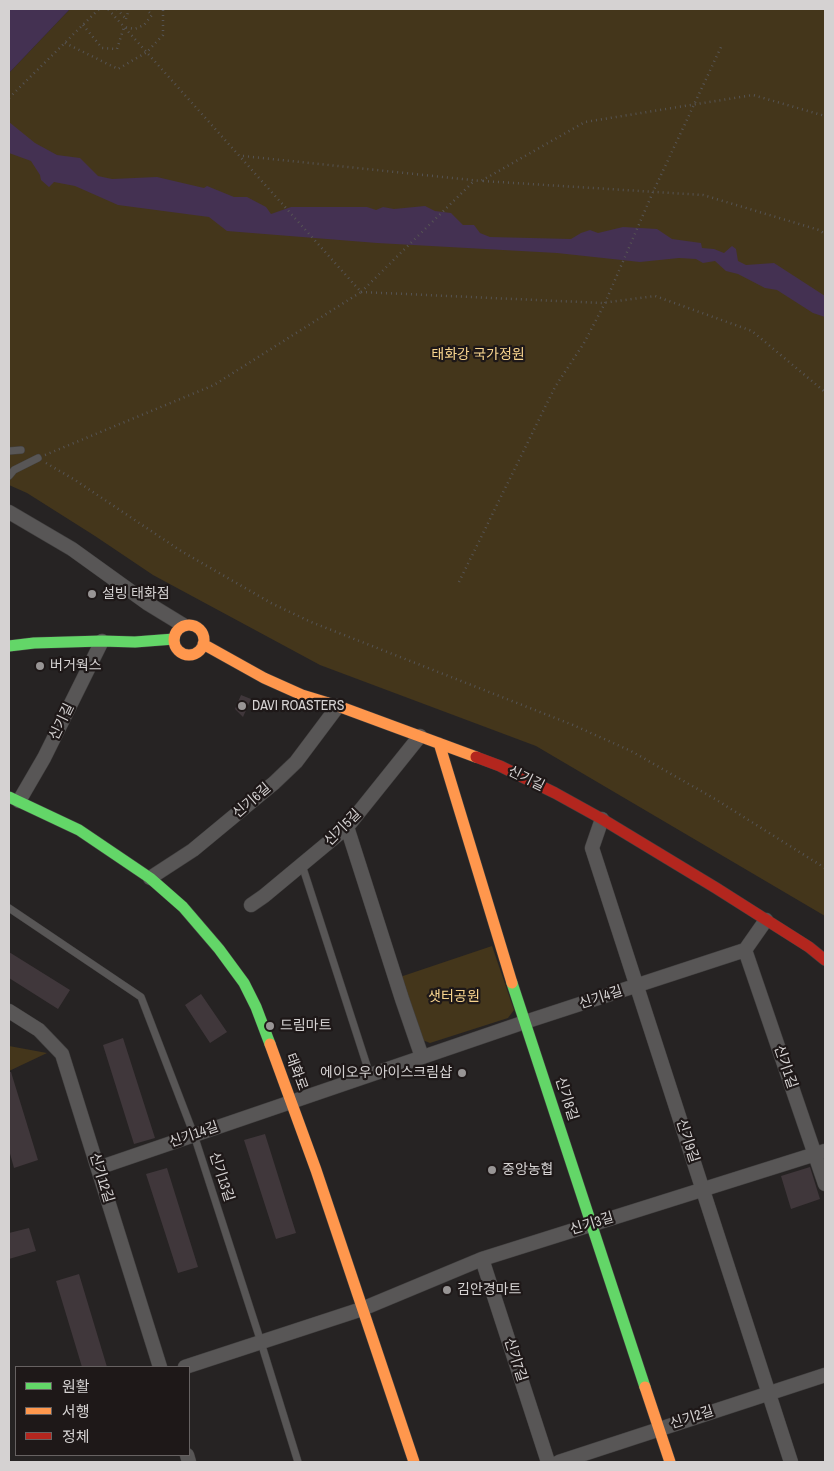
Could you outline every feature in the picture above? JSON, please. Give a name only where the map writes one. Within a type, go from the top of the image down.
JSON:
[{"type":"street","points":[[9,512],[72,549],[183,625]]},
{"type":"street","points":[[189,624],[199,628],[204,638],[203,644],[197,652],[186,655],[177,650],[174,638],[175,633],[183,625],[189,624]]},
{"type":"street","points":[[9,646],[34,643],[135,642],[174,638]]},
{"type":"street","name":"신기길","points":[[14,799],[44,758],[102,641]]},
{"type":"street","name":"신기길","points":[[203,644],[264,678],[302,695],[338,706],[500,766],[602,819],[809,947],[825,960]]},
{"type":"street","name":"신기6길","points":[[150,878],[194,850],[274,783],[296,762],[338,706]]},
{"type":"street","name":"신기5길","points":[[250,904],[264,896],[348,827],[420,736]]},
{"type":"street","name":"신기8길","points":[[439,743],[524,1022],[670,1462]]},
{"type":"street","name":"태화로","points":[[14,799],[79,830],[150,878],[183,907],[219,949],[244,983],[256,1007],[316,1170],[414,1462]]},
{"type":"street","name":"신기9길","points":[[602,819],[592,848],[791,1462]]},
{"type":"street","points":[[348,827],[422,1057]]},
{"type":"street","points":[[745,950],[766,920]]},
{"type":"street","name":"신기4길","points":[[291,1102],[524,1022],[745,950]]},
{"type":"street","name":"신기1길","points":[[745,950],[820,1153],[825,1184]]},
{"type":"street","name":"신기12길","points":[[9,1011],[39,1030],[62,1054],[160,1366]]},
{"type":"street","name":"신기14길","points":[[98,1168],[291,1102]]},
{"type":"street","name":"신기3길","points":[[188,1366],[362,1309],[482,1259],[820,1153]]},
{"type":"street","name":"신기7길","points":[[482,1259],[548,1462]]},
{"type":"street","name":"신기2길","points":[[559,1462],[825,1375]]},
{"type":"lane","points":[[9,451],[21,450]]},
{"type":"lane","points":[[9,476],[14,470],[38,458]]},
{"type":"lane","points":[[302,865],[370,1075]]},
{"type":"lane","name":"신기13길","points":[[9,908],[141,997],[194,1134],[298,1462]]},
{"type":"path","points":[[9,98],[99,9]]},
{"type":"path","points":[[108,9],[361,292],[605,303],[655,296],[752,330],[825,392]]},
{"type":"path","points":[[117,9],[126,19],[129,9]]},
{"type":"path","points":[[124,27],[135,28],[144,25],[152,15],[146,9]]},
{"type":"path","points":[[64,43],[118,69],[147,52],[163,35],[163,9]]},
{"type":"path","points":[[83,25],[102,48],[117,49],[124,27]]},
{"type":"path","points":[[459,582],[555,387],[584,343],[605,303],[653,192],[722,45]]},
{"type":"path","points":[[481,181],[585,122],[753,95],[825,116]]},
{"type":"path","points":[[243,156],[481,181],[703,195],[818,230],[825,234]]},
{"type":"path","points":[[38,458],[214,385],[361,292],[474,180]]},
{"type":"path","points":[[38,458],[75,480],[181,551],[271,603],[311,622],[573,724],[631,751],[715,799],[825,868]]},
{"type":"green space","name":"태화강 국가정원","points":[[70,9],[825,9],[825,916],[536,746],[320,665],[153,575],[27,493],[9,485],[9,73]]},
{"type":"green space","name":"샛터공원","points":[[492,946],[514,1010],[508,1018],[430,1043],[420,1039],[400,977]]},
{"type":"green space","points":[[9,1046],[47,1053],[9,1071]]},
{"type":"shaded area","points":[[9,9],[70,9],[9,73]]},
{"type":"shaded area","points":[[9,122],[35,143],[57,155],[80,158],[98,176],[112,179],[157,177],[204,188],[207,186],[234,197],[247,197],[266,207],[271,214],[291,207],[367,207],[376,210],[383,207],[394,209],[425,206],[435,211],[451,213],[463,225],[474,225],[480,233],[490,237],[571,239],[590,230],[598,233],[623,227],[657,229],[672,239],[701,243],[702,248],[714,249],[724,253],[732,246],[736,249],[738,261],[746,265],[774,263],[825,296],[825,317],[813,313],[777,290],[765,288],[738,274],[726,271],[715,261],[703,263],[696,259],[679,258],[640,262],[557,253],[377,243],[227,231],[209,217],[118,205],[75,186],[54,182],[49,187],[41,180],[31,161],[9,153]]},
{"type":"building","name":"DAVI ROASTERS","points":[[241,695],[251,699],[243,717],[235,709]]},
{"type":"building","points":[[9,952],[70,990],[58,1009],[9,978]]},
{"type":"building","points":[[201,994],[227,1032],[210,1043],[185,1005]]},
{"type":"building","points":[[123,1038],[155,1138],[134,1144],[103,1045]]},
{"type":"building","points":[[9,1072],[11,1072],[38,1160],[14,1168],[9,1150]]},
{"type":"building","points":[[265,1134],[296,1233],[276,1239],[244,1140]]},
{"type":"building","points":[[810,1167],[820,1199],[791,1209],[781,1176]]},
{"type":"building","points":[[167,1168],[198,1267],[178,1273],[146,1174]]},
{"type":"building","points":[[29,1228],[36,1251],[9,1259],[9,1233]]},
{"type":"building","points":[[79,1274],[107,1366],[82,1366],[56,1281]]},
{"type":"traffic: fast","points":[[9,646],[34,643],[135,642],[174,639]]},
{"type":"traffic: fast","points":[[9,797],[79,830],[150,878],[183,907],[219,949],[244,983],[256,1007],[270,1044]]},
{"type":"traffic: fast","points":[[512,983],[645,1387]]},
{"type":"traffic: slow","points":[[189,625],[200,629],[204,640],[200,651],[189,655],[178,651],[174,640],[178,629],[189,625]]},
{"type":"traffic: slow","points":[[203,644],[264,678],[302,695],[338,706],[476,757]]},
{"type":"traffic: slow","points":[[439,743],[512,983]]},
{"type":"traffic: slow","points":[[270,1044],[316,1170],[414,1462]]},
{"type":"traffic: slow","points":[[645,1387],[670,1462]]},
{"type":"traffic: jam","points":[[476,757],[500,766],[555,793],[602,819],[716,888],[809,947],[825,960]]},
{"type":"place","name":"설빙 태화점","points":[[92,594]]},
{"type":"place","name":"버거웍스","points":[[40,666]]},
{"type":"place","name":"DAVI ROASTERS","points":[[242,706]]},
{"type":"place","name":"드림마트","points":[[270,1026]]},
{"type":"place","name":"에이오우 아이스크림샵","points":[[462,1073]]},
{"type":"place","name":"중앙농협","points":[[492,1170]]},
{"type":"place","name":"김안경마트","points":[[447,1290]]}]
